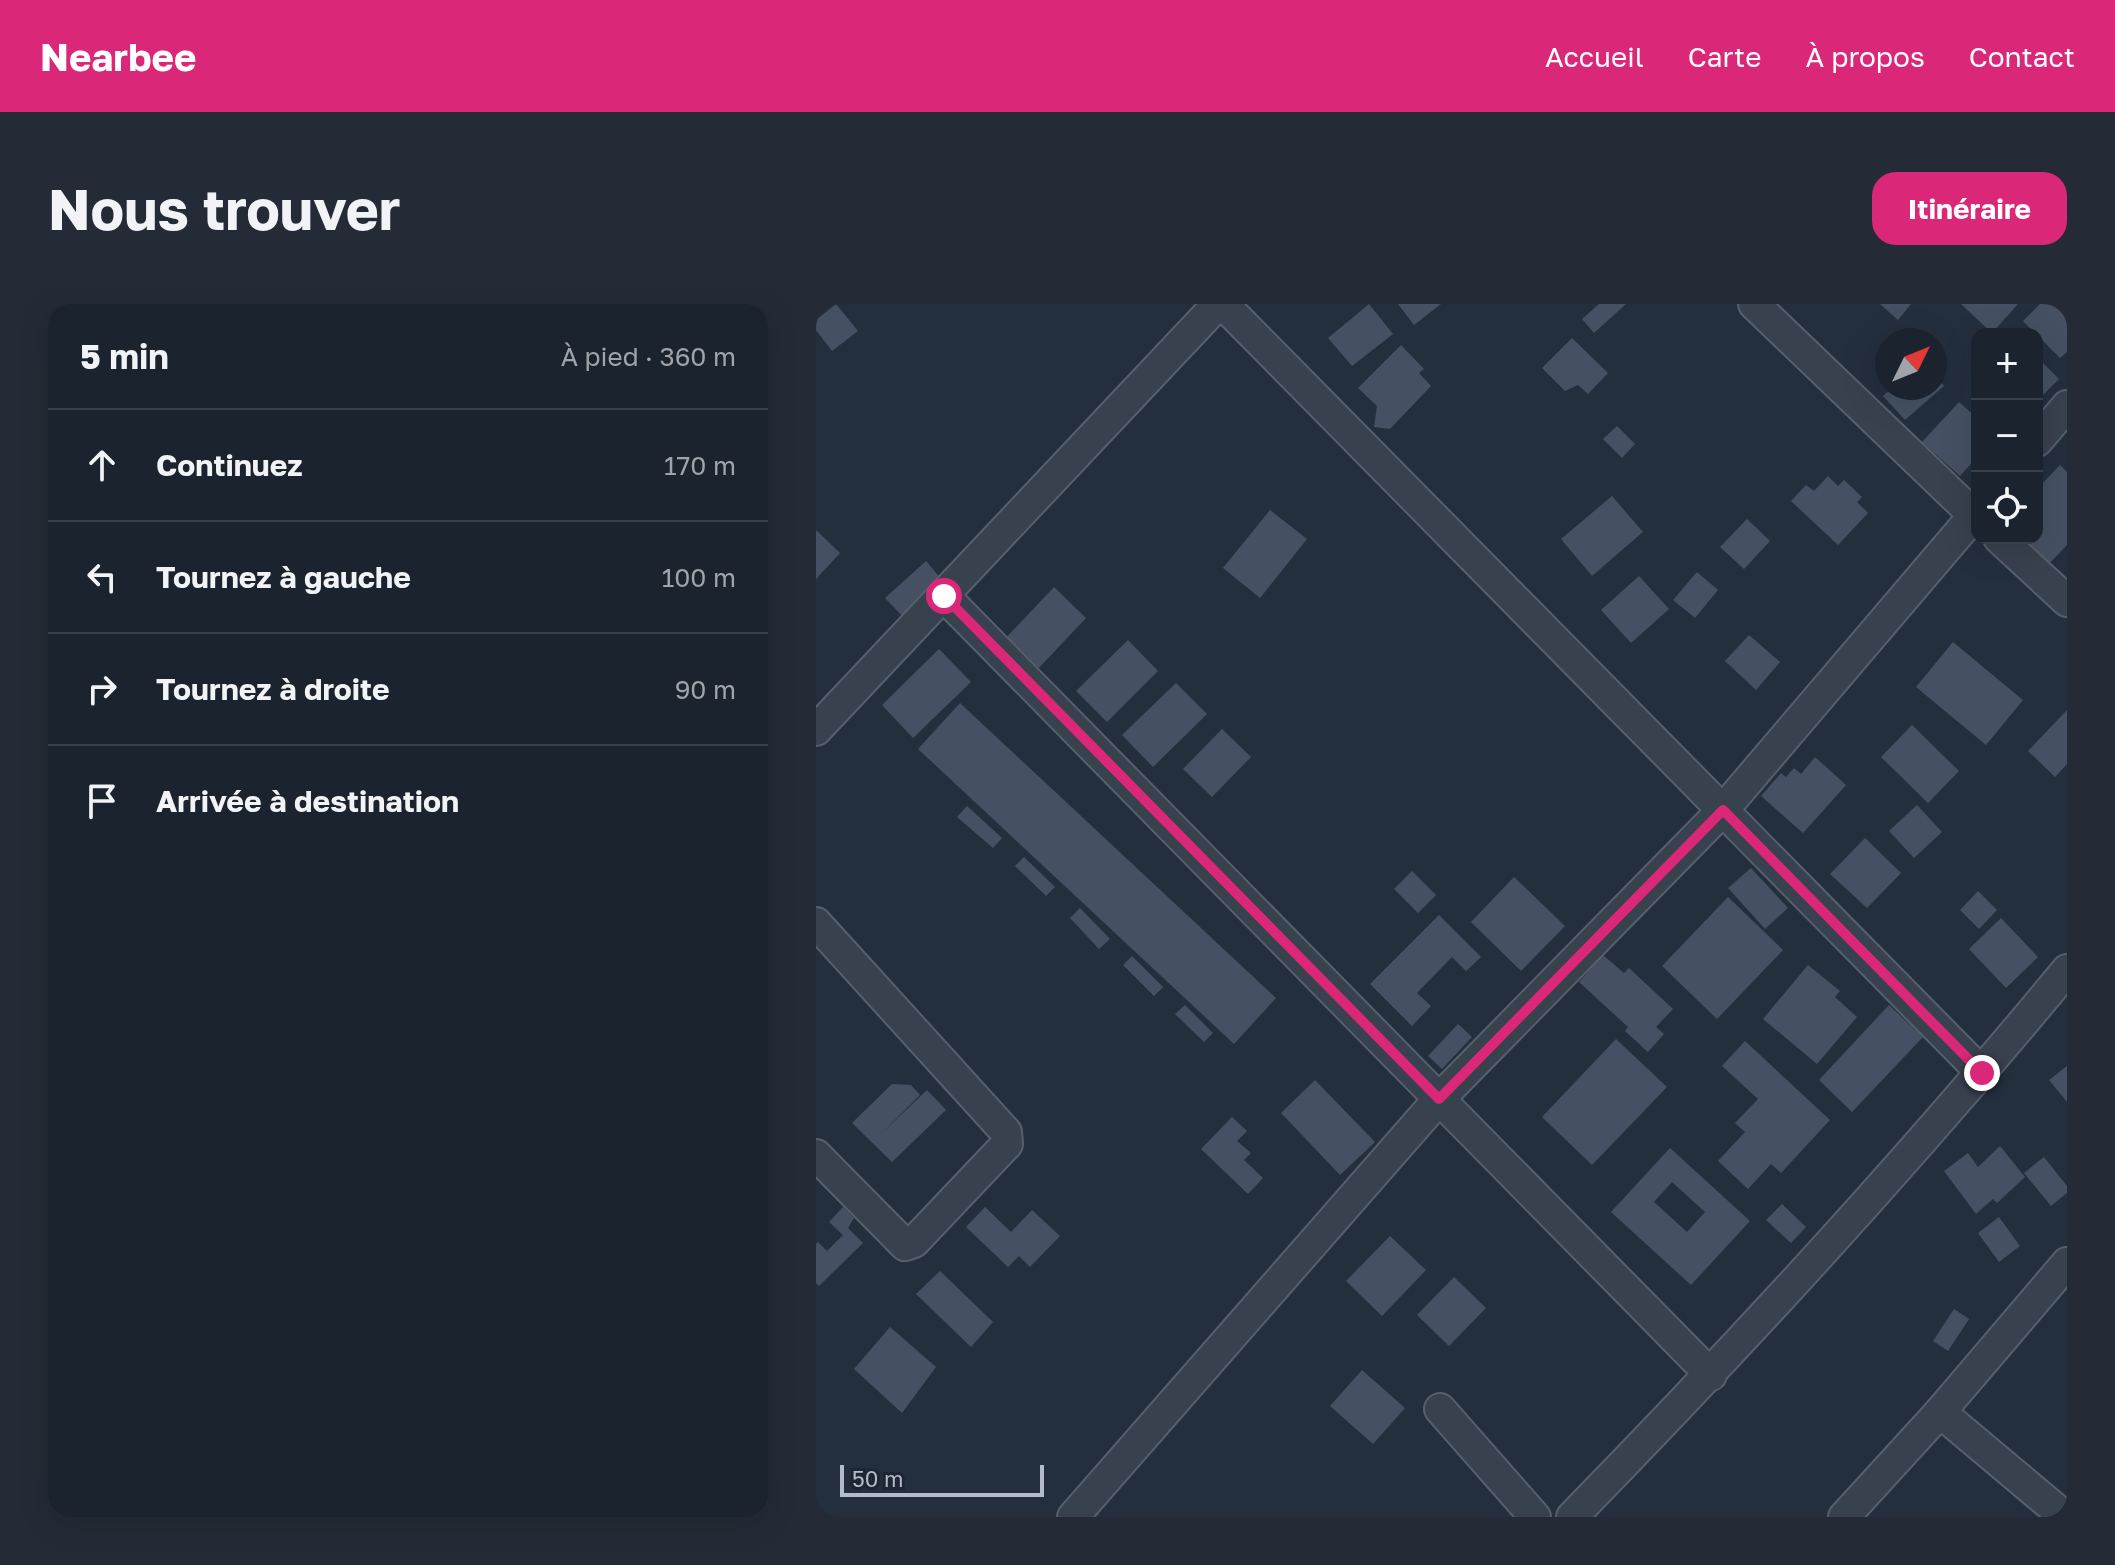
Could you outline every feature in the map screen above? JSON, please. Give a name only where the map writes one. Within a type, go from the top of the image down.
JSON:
[{"type":"street","points":[[816,730],[1220,304],[1982,1073]]},
{"type":"street","points":[[1754,304],[1971,510]]},
{"type":"street","points":[[2043,434],[2067,406]]},
{"type":"street","points":[[1073,1517],[1439,1099],[1723,810],[1971,521]]},
{"type":"street","points":[[2005,544],[2067,601]]},
{"type":"street","points":[[944,596],[1711,1375]]},
{"type":"street","points":[[816,923],[1006,1132],[1007,1144],[914,1242],[905,1245],[816,1155]]},
{"type":"street","points":[[1572,1517],[1711,1375],[1982,1073],[2067,970]]},
{"type":"street","points":[[1844,1517],[1940,1412],[2067,1263]]},
{"type":"street","points":[[1440,1409],[1535,1517]]},
{"type":"street","points":[[1940,1412],[2065,1517]]},
{"type":"building","points":[[836,304],[858,331],[832,351],[816,330],[816,320]]},
{"type":"building","points":[[1369,304],[1393,334],[1352,366],[1328,338]]},
{"type":"building","points":[[1398,304],[1441,304],[1414,325]]},
{"type":"building","points":[[1599,304],[1626,304],[1594,333],[1582,319]]},
{"type":"building","points":[[1880,304],[1911,304],[1898,320]]},
{"type":"building","points":[[1961,304],[2018,304],[1996,328],[1987,328]]},
{"type":"building","points":[[2040,304],[2067,304],[2067,352],[2060,358],[2043,341],[2043,328],[2030,328],[2023,321]]},
{"type":"building","points":[[1572,338],[1608,373],[1588,394],[1578,385],[1565,391],[1542,368]]},
{"type":"building","points":[[1401,345],[1424,369],[1419,373],[1431,386],[1390,429],[1374,427],[1377,406],[1358,388]]},
{"type":"building","points":[[2043,363],[2059,379],[2043,395]]},
{"type":"building","points":[[1887,400],[1928,400],[1905,420]]},
{"type":"building","points":[[1959,402],[1971,413],[1971,464],[1960,476],[1922,442]]},
{"type":"building","points":[[1617,426],[1635,444],[1622,458],[1603,439]]},
{"type":"building","points":[[2060,465],[2067,472],[2067,545],[2043,570],[2017,544],[2043,544],[2043,483]]},
{"type":"building","points":[[1828,476],[1838,486],[1844,480],[1862,497],[1857,502],[1868,513],[1838,545],[1791,501],[1806,485],[1814,491]]},
{"type":"building","points":[[1612,496],[1643,532],[1592,576],[1561,539]]},
{"type":"building","points":[[1270,510],[1307,539],[1260,598],[1223,568]]},
{"type":"building","points":[[1747,519],[1770,541],[1744,569],[1720,547]]},
{"type":"building","points":[[816,530],[840,553],[816,579]]},
{"type":"building","points":[[926,561],[943,581],[903,617],[885,598]]},
{"type":"building","points":[[1697,572],[1718,590],[1695,618],[1673,600]]},
{"type":"building","points":[[1639,576],[1669,609],[1631,643],[1601,610]]},
{"type":"building","points":[[1054,587],[1086,618],[1036,671],[1003,641]]},
{"type":"building","points":[[1749,635],[1780,662],[1756,690],[1725,661]]},
{"type":"building","points":[[1128,640],[1158,671],[1107,722],[1076,691]]},
{"type":"building","points":[[1953,642],[2023,700],[1986,745],[1916,687]]},
{"type":"building","points":[[939,649],[971,682],[913,738],[882,705]]},
{"type":"building","points":[[1176,683],[1207,714],[1153,767],[1122,735]]},
{"type":"building","points":[[960,703],[1276,998],[1234,1044],[918,749]]},
{"type":"building","points":[[2067,710],[2067,764],[2055,777],[2028,751]]},
{"type":"building","points":[[1912,725],[1959,771],[1928,803],[1881,757]]},
{"type":"building","points":[[1222,729],[1251,757],[1212,797],[1183,769]]},
{"type":"building","points":[[1815,757],[1846,785],[1803,833],[1761,796],[1781,773],[1786,777],[1794,768],[1801,774]]},
{"type":"building","points":[[1917,805],[1942,832],[1914,858],[1889,831]]},
{"type":"building","points":[[967,806],[1002,838],[993,848],[957,817]]},
{"type":"building","points":[[1865,838],[1901,873],[1867,908],[1830,874]]},
{"type":"building","points":[[1024,857],[1055,887],[1046,896],[1015,866]]},
{"type":"building","points":[[1751,868],[1788,908],[1765,929],[1728,888]]},
{"type":"building","points":[[1412,871],[1436,895],[1418,913],[1394,889]]},
{"type":"building","points":[[1514,877],[1565,926],[1521,971],[1471,922]]},
{"type":"building","points":[[1978,891],[1997,910],[1979,929],[1960,910]]},
{"type":"building","points":[[1728,897],[1783,950],[1717,1019],[1662,966]]},
{"type":"building","points":[[1080,908],[1110,939],[1099,949],[1070,918]]},
{"type":"building","points":[[1439,915],[1481,957],[1466,971],[1452,957],[1417,993],[1431,1006],[1412,1026],[1370,984]]},
{"type":"building","points":[[2001,918],[2038,957],[2006,988],[1969,949]]},
{"type":"building","points":[[1603,955],[1624,973],[1629,968],[1673,1009],[1656,1027],[1664,1034],[1648,1052],[1625,1031],[1628,1027],[1579,982]]},
{"type":"building","points":[[1132,956],[1163,987],[1154,996],[1123,965]]},
{"type":"building","points":[[1808,965],[1840,991],[1835,997],[1857,1017],[1817,1064],[1763,1019]]},
{"type":"building","points":[[1185,1005],[1213,1033],[1204,1042],[1175,1014]]},
{"type":"building","points":[[1889,1005],[1923,1037],[1852,1112],[1819,1080]]},
{"type":"building","points":[[1458,1024],[1472,1037],[1442,1069],[1428,1056]]},
{"type":"building","points":[[1616,1039],[1667,1087],[1592,1165],[1542,1117]]},
{"type":"building","points":[[1745,1041],[1830,1120],[1781,1173],[1771,1164],[1748,1189],[1718,1161],[1745,1132],[1735,1123],[1758,1099],[1722,1066]]},
{"type":"building","points":[[2067,1066],[2067,1102],[2049,1080]]},
{"type":"building","points":[[1315,1080],[1375,1142],[1340,1175],[1281,1113]]},
{"type":"building","points":[[892,1084],[911,1085],[920,1095],[881,1134],[927,1090],[946,1110],[892,1162],[852,1123]]},
{"type":"building","points":[[1232,1117],[1247,1131],[1237,1141],[1251,1153],[1244,1160],[1263,1178],[1248,1194],[1201,1149]]},
{"type":"building","points":[[2000,1146],[2025,1177],[1997,1203],[1993,1199],[1976,1214],[1944,1171],[1968,1153],[1978,1167]]},
{"type":"building","points":[[1670,1148],[1750,1221],[1691,1285],[1611,1212]],"holes":[[[1672,1182],[1705,1212],[1687,1232],[1654,1202]]]},
{"type":"building","points":[[2044,1157],[2067,1186],[2067,1193],[2051,1206],[2024,1173]]},
{"type":"building","points":[[1782,1204],[1806,1227],[1791,1243],[1766,1220]]},
{"type":"building","points":[[843,1207],[854,1218],[848,1228],[863,1243],[819,1286],[816,1283],[816,1244],[818,1242],[827,1251],[843,1235],[829,1222]]},
{"type":"building","points":[[985,1207],[1011,1232],[1032,1210],[1060,1236],[1030,1267],[1019,1256],[1008,1267],[966,1227]]},
{"type":"building","points":[[1999,1217],[2020,1246],[1999,1262],[1978,1233]]},
{"type":"building","points":[[1390,1236],[1426,1270],[1382,1316],[1346,1281]]},
{"type":"building","points":[[940,1271],[993,1322],[971,1347],[916,1294]]},
{"type":"building","points":[[1454,1277],[1486,1308],[1449,1346],[1417,1315]]},
{"type":"building","points":[[1954,1309],[1969,1319],[1948,1351],[1933,1341]]},
{"type":"building","points":[[890,1327],[936,1367],[902,1413],[854,1369]]},
{"type":"building","points":[[1362,1370],[1405,1408],[1373,1444],[1330,1406]]},
{"type":"route","points":[[944,596],[1439,1099],[1723,810],[1982,1073]]}]
